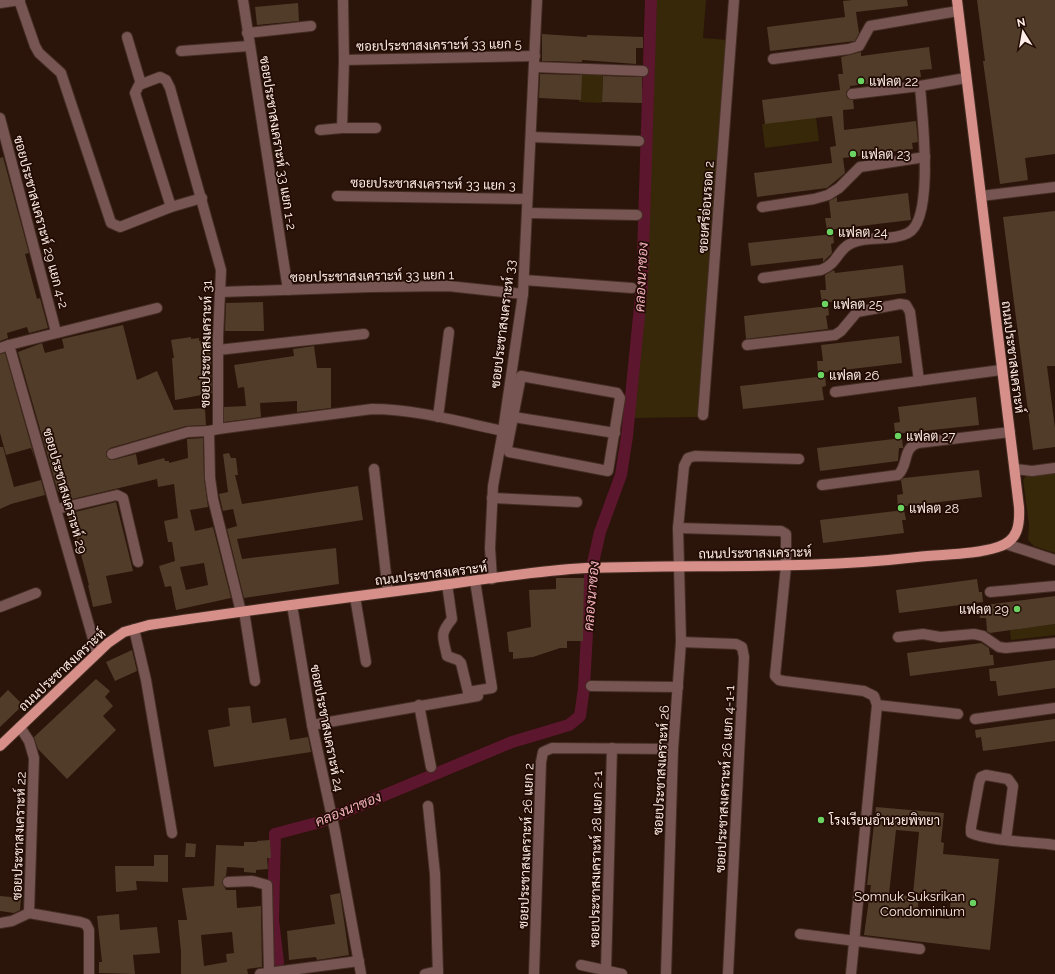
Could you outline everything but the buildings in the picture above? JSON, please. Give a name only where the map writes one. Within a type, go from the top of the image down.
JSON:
[{"type":"main road","name":"ถนนประชาสงเคราะห์","points":[[1,743],[20,727],[116,636],[134,629],[242,611],[447,584],[585,568],[786,566],[885,561],[984,550],[1006,544],[1016,534],[1020,519],[957,0]]},
{"type":"street","points":[[0,3],[20,0],[35,46],[39,53],[61,73],[111,223],[120,227],[171,207],[202,198]]},
{"type":"street","name":"ซอยประชาสงเคราะห์ 33 แยก 1-2","points":[[243,0],[288,290]]},
{"type":"street","name":"ซอยประชาสงเคราะห์ 33 แยก 5","points":[[342,128],[344,60],[343,0]]},
{"type":"street","name":"ซอยประชาสงเคราะห์ 33","points":[[492,579],[490,548],[492,486],[503,431],[509,416],[523,294],[537,0]]},
{"type":"street","name":"ซอยศรีอ่อนรอด 2","points":[[703,415],[734,0]]},
{"type":"street","points":[[773,59],[849,49],[859,46],[870,26],[958,11]]},
{"type":"street","points":[[247,33],[311,26]]},
{"type":"street","points":[[127,37],[141,84],[136,88],[135,93],[171,207]]},
{"type":"street","points":[[181,51],[249,46]]},
{"type":"street","name":"ซอยประชาสงเคราะห์ 33 แยก 5","points":[[344,60],[535,56]]},
{"type":"street","points":[[534,67],[643,71]]},
{"type":"street","name":"ซอยประชาสงเคราะห์ 31","points":[[141,84],[160,77],[166,80],[170,88],[221,270],[218,350],[210,478],[213,499],[242,611],[255,681]]},
{"type":"street","points":[[852,94],[920,86],[966,78]]},
{"type":"street","points":[[763,278],[821,270],[829,267],[836,260],[845,246],[854,242],[898,237],[910,233],[918,224],[923,204],[925,157],[920,86]]},
{"type":"street","name":"ซอยประชาสงเคราะห์ 29 แยก 4-2","points":[[0,118],[56,332]]},
{"type":"street","points":[[320,130],[342,128],[376,128]]},
{"type":"street","points":[[531,137],[639,141]]},
{"type":"street","points":[[762,207],[814,199],[828,195],[840,188],[860,167],[925,157]]},
{"type":"street","points":[[981,196],[1055,187]]},
{"type":"street","name":"ซอยประชาสงเคราะห์ 33 แยก 3","points":[[337,196],[528,199]]},
{"type":"street","points":[[527,213],[637,215]]},
{"type":"street","points":[[524,280],[632,288]]},
{"type":"street","name":"ซอยประชาสงเคราะห์ 33 แยก 1","points":[[221,292],[448,286],[523,294]]},
{"type":"street","points":[[747,345],[834,335],[841,331],[857,312],[900,304],[906,306],[910,312],[919,381]]},
{"type":"street","points":[[5,346],[56,332],[157,308]]},
{"type":"street","points":[[438,417],[449,332]]},
{"type":"street","points":[[218,350],[364,334]]},
{"type":"street","name":"ซอยประชาสงเคราะห์ 29","points":[[5,346],[57,508],[97,653]]},
{"type":"street","points":[[835,392],[1002,370]]},
{"type":"street","points":[[521,376],[617,393],[620,398],[608,471],[509,452],[507,448],[509,416],[521,376]]},
{"type":"street","points":[[112,454],[188,432],[372,409],[388,409],[438,417],[503,431]]},
{"type":"street","points":[[509,416],[615,433]]},
{"type":"street","points":[[822,485],[898,474],[903,470],[908,449],[911,445],[918,443],[1010,432]]},
{"type":"street","name":"ซอยประชาสงเคราะห์ 26","points":[[666,974],[673,749],[681,642],[678,528],[684,466],[688,458],[695,456],[798,459]]},
{"type":"street","points":[[1015,469],[1032,471],[1055,468]]},
{"type":"street","points":[[374,469],[388,592]]},
{"type":"street","points":[[57,508],[117,496],[123,498],[138,562]]},
{"type":"street","points":[[492,498],[577,502]]},
{"type":"street","points":[[678,528],[781,531],[786,534],[786,566],[776,676],[779,680],[784,681],[864,690],[874,696],[878,705],[853,941],[851,974]]},
{"type":"street","points":[[1006,544],[1055,560]]},
{"type":"street","points":[[447,584],[452,619],[443,629],[443,636],[447,656],[458,660],[461,663],[468,692],[492,688],[475,581]]},
{"type":"street","points":[[990,592],[1055,586]]},
{"type":"street","points":[[0,607],[36,593]]},
{"type":"street","points":[[356,596],[366,662]]},
{"type":"street","name":"ซอยประชาสงเคราะห์ 24","points":[[292,605],[312,725],[335,831],[361,974]]},
{"type":"street","points":[[134,629],[146,680],[172,833]]},
{"type":"street","points":[[898,637],[923,634],[940,637],[974,634],[983,636],[999,647],[1006,648],[1055,642]]},
{"type":"street","name":"ซอยประชาสงเคราะห์ 26 แยก 4-1-1","points":[[681,642],[736,644],[742,647],[744,657],[728,974]]},
{"type":"street","points":[[591,686],[678,687]]},
{"type":"street","points":[[312,725],[419,705],[496,693]]},
{"type":"street","points":[[419,705],[431,767]]},
{"type":"street","points":[[878,705],[958,714]]},
{"type":"street","points":[[975,719],[1055,708]]},
{"type":"street","name":"ซอยประชาสงเคราะห์ 22","points":[[20,727],[29,741],[34,758],[29,913],[86,924],[89,930],[89,974]]},
{"type":"street","name":"ซอยประชาสงเคราะห์ 26 แยก 2","points":[[534,974],[541,762],[543,752],[552,748],[673,749]]},
{"type":"street","name":"ซอยประชาสงเคราะห์ 28 แยก 2-1","points":[[606,970],[612,748]]},
{"type":"street","points":[[1006,840],[1013,786],[1008,779],[986,775],[981,777],[979,783],[971,833],[1006,840],[1055,845]]},
{"type":"street","points":[[425,974],[438,972],[435,874],[428,806]]},
{"type":"street","points":[[228,882],[252,881],[267,885],[264,973],[359,961]]},
{"type":"street","points":[[0,923],[12,921],[29,913]]},
{"type":"street","points":[[800,934],[920,950]]},
{"type":"street","points":[[581,965],[622,974]]},
{"type":"shaded area","points":[[654,0],[706,0],[703,38],[728,40],[700,417],[634,418],[651,168]]},
{"type":"shaded area","points":[[580,71],[603,72],[602,103],[579,102]]},
{"type":"shaded area","points":[[816,117],[819,141],[765,148],[762,124]]},
{"type":"shaded area","points":[[1055,473],[1055,553],[1034,546],[1028,540],[1029,524],[1023,480],[1026,476]]},
{"type":"shaded area","points":[[1055,624],[1055,635],[1011,640],[1010,630]]},
{"type":"waterway","name":"คลองนาซอง","points":[[278,962],[273,920],[275,834],[320,822],[512,742],[569,725],[580,716],[584,688],[590,576],[600,532],[621,475],[627,436],[642,286],[651,0]]},
{"type":"place","name":"แฟลต 22","points":[[861,81]]},
{"type":"place","name":"แฟลต 23","points":[[853,154]]},
{"type":"place","name":"แฟลต 24","points":[[830,232]]},
{"type":"place","name":"แฟลต 25","points":[[825,304]]},
{"type":"place","name":"แฟลต 26","points":[[821,375]]},
{"type":"place","name":"แฟลต 27","points":[[898,436]]},
{"type":"place","name":"แฟลต 28","points":[[901,508]]},
{"type":"place","name":"แฟลต 29","points":[[1017,609]]},
{"type":"place","name":"โรงเรียนอำนวยพิทยา","points":[[821,820]]},
{"type":"place","name":"Somnuk Suksrikan Condominium","points":[[973,903]]}]
